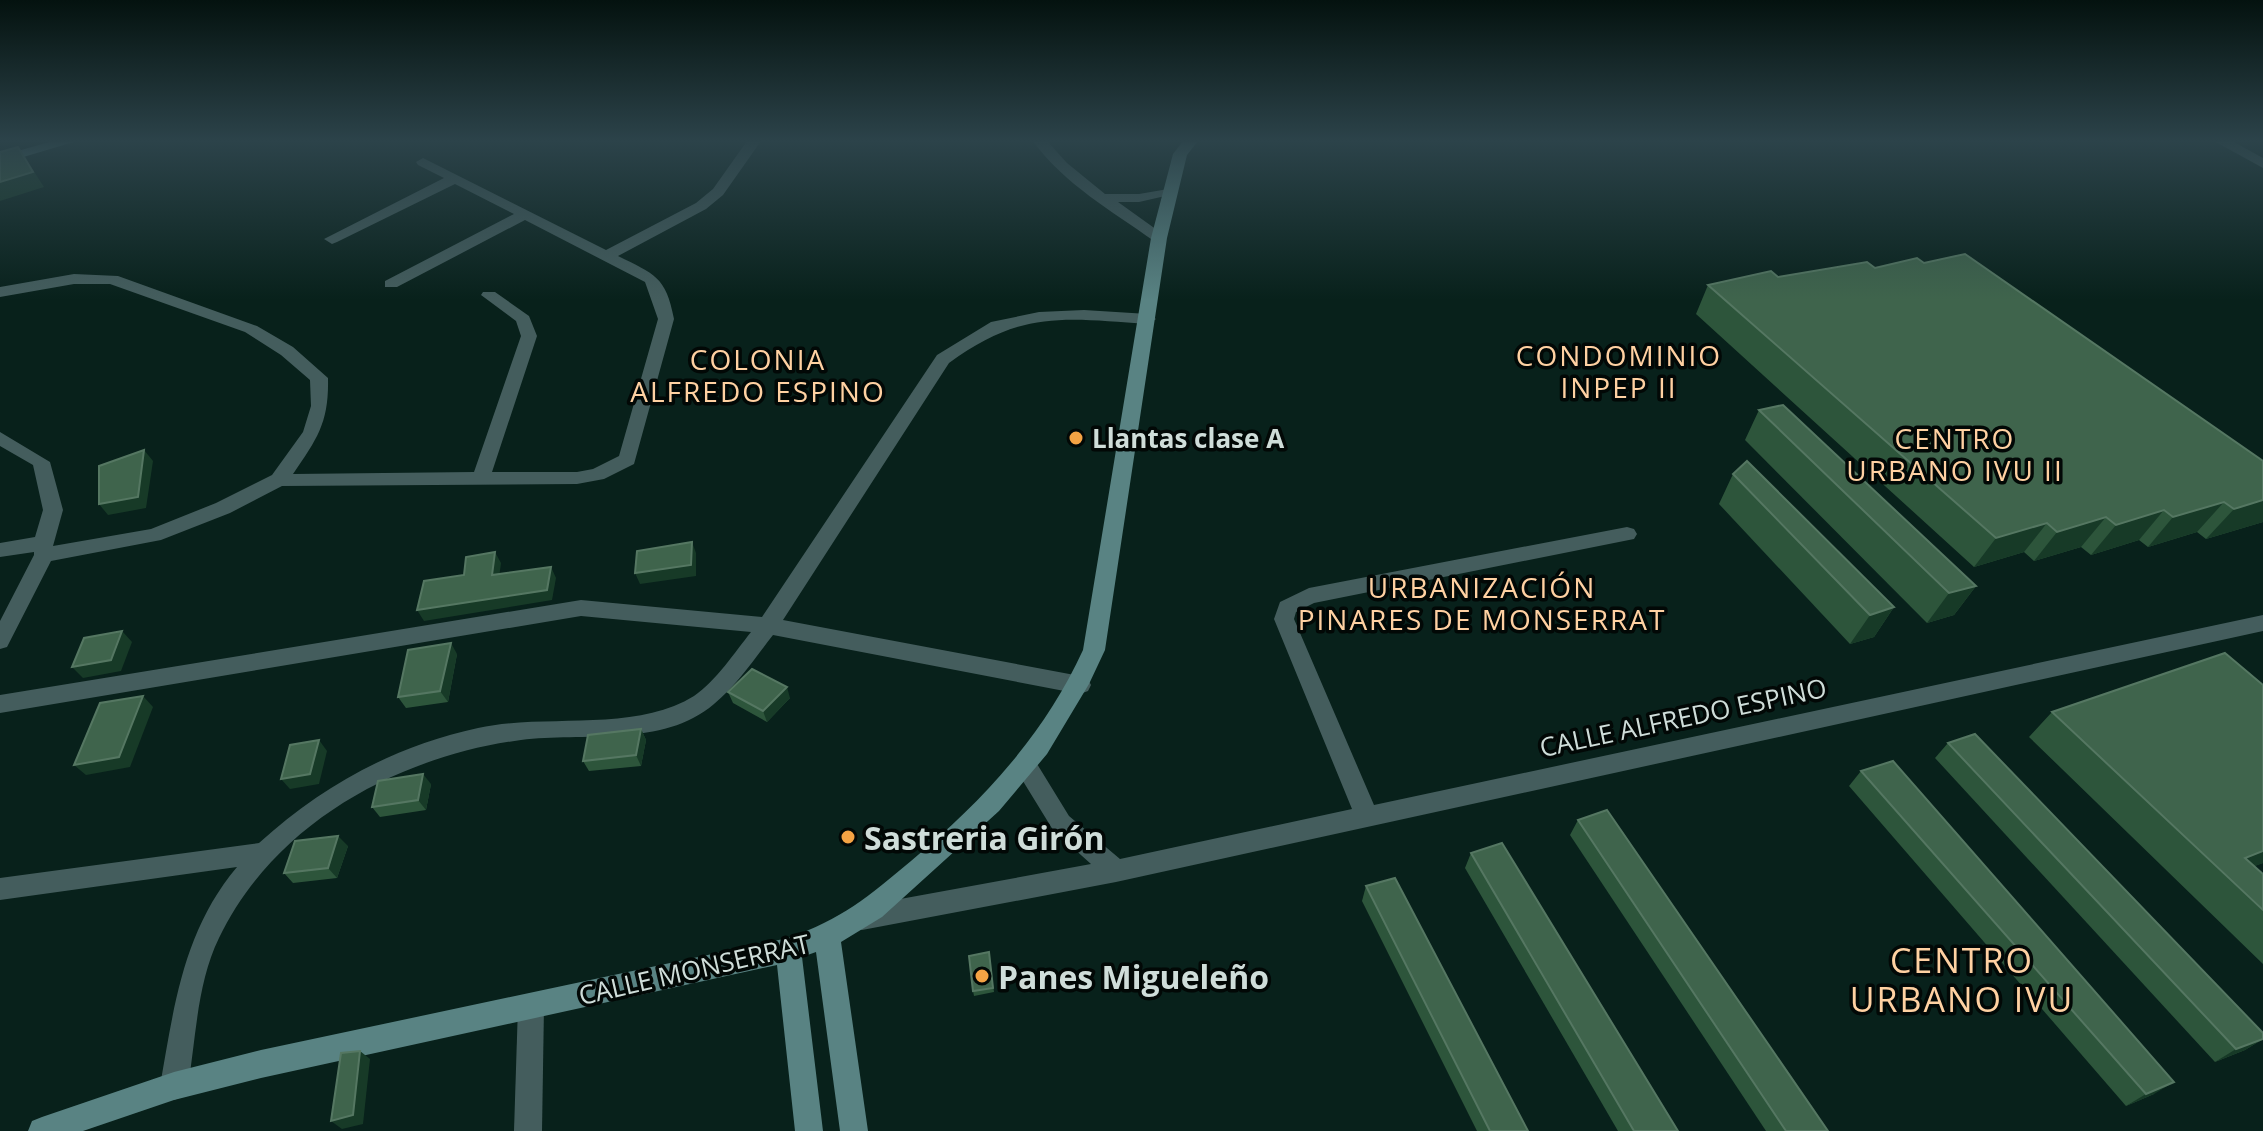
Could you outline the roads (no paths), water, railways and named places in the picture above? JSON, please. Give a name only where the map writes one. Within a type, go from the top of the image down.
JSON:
[{"type":"street","points":[[332,239],[423,194]]},
{"type":"street","points":[[0,550],[43,549],[154,535],[223,508],[279,480],[577,478],[597,475],[627,460],[666,319],[663,303],[652,279],[486,194]]},
{"type":"street","points":[[606,256],[701,206],[716,194]]},
{"type":"street","points":[[1100,194],[1159,238]]},
{"type":"street","points":[[1106,198],[1139,198],[1157,194]]},
{"type":"street","name":"CALLE MONSERRAT","points":[[42,1131],[174,1086],[788,950],[827,937],[861,918],[946,847],[1026,766],[1080,685],[1094,650],[1168,194]]},
{"type":"street","points":[[391,284],[525,214]]},
{"type":"street","points":[[0,292],[74,279],[112,279],[251,329],[287,351],[319,378],[320,406],[312,433],[279,480]]},
{"type":"street","points":[[481,478],[529,336],[523,319],[489,295]]},
{"type":"street","points":[[174,1086],[201,951],[218,914],[262,853],[301,819],[363,782],[418,755],[478,735],[629,724],[671,717],[704,700],[770,626],[943,359],[980,333],[1008,323],[1079,315],[1148,319]]},
{"type":"street","points":[[0,438],[41,462],[53,510],[43,549],[0,641]]},
{"type":"street","points":[[1367,816],[1284,619],[1287,608],[1309,596],[1627,534]]},
{"type":"street","points":[[0,704],[581,608],[770,626],[1080,685]]},
{"type":"street","name":"CALLE ALFREDO ESPINO","points":[[861,918],[1116,871],[2263,623]]},
{"type":"street","points":[[1026,766],[1061,823],[1116,871]]},
{"type":"street","points":[[0,889],[262,853]]},
{"type":"street","points":[[827,937],[854,1131]]},
{"type":"street","points":[[788,950],[809,1131]]},
{"type":"street","points":[[528,1131],[531,1006]]},
{"type":"place","name":"Llantas clase A","points":[[1076,438]]},
{"type":"place","name":"Sastreria Girón","points":[[848,837]]},
{"type":"place","name":"Panes Migueleño","points":[[982,976]]},
{"type":"district","name":"CONDOMINIO INPEP II","points":[[1619,371]]},
{"type":"district","name":"COLONIA ALFREDO ESPINO","points":[[758,375]]},
{"type":"district","name":"CENTRO URBANO IVU II","points":[[1955,454]]},
{"type":"district","name":"URBANIZACIÓN PINARES DE MONSERRAT","points":[[1482,603]]},
{"type":"district","name":"CENTRO URBANO IVU","points":[[1962,980]]}]
